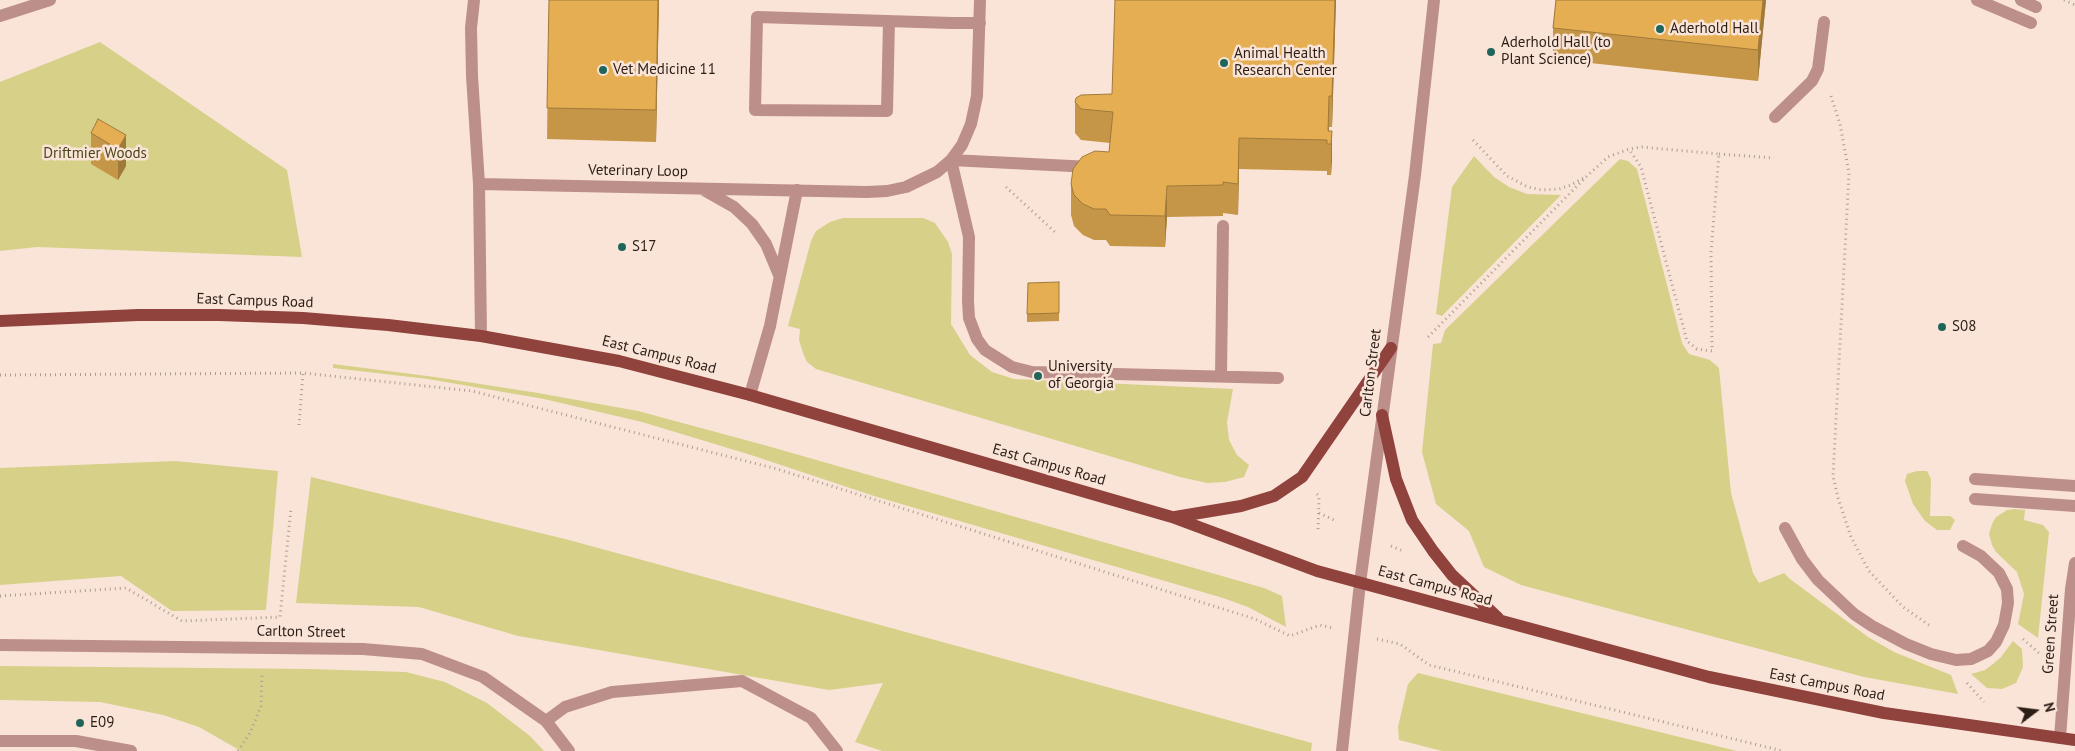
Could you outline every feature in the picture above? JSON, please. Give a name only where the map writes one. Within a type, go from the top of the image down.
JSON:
[{"type":"main road","name":"East Campus Road","points":[[0,321],[138,314],[303,318],[378,324],[481,336],[619,361],[750,395],[1172,517],[1317,571],[1709,677],[1884,713],[2075,740]]},
{"type":"main road","points":[[1172,517],[1241,506],[1274,496],[1302,477],[1391,348]]},
{"type":"main road","points":[[1382,415],[1396,479],[1412,520],[1433,551],[1452,574],[1500,620]]},
{"type":"street","points":[[0,16],[50,0]]},
{"type":"street","points":[[474,0],[471,28],[479,184],[481,336]]},
{"type":"street","name":"Veterinary Loop","points":[[479,184],[887,191],[906,187],[924,180],[937,172],[950,160],[962,145],[971,124],[977,96],[980,0]]},
{"type":"street","name":"Carlton Street","points":[[1342,751],[1360,583],[1414,175],[1434,0]]},
{"type":"street","points":[[1977,0],[2031,23]]},
{"type":"street","points":[[2021,0],[2036,7]]},
{"type":"street","points":[[889,21],[887,111],[755,110],[757,17],[980,23]]},
{"type":"street","points":[[1775,117],[1812,80],[1818,69],[1824,22]]},
{"type":"street","points":[[1104,168],[950,160],[969,237],[969,318],[977,339],[986,350],[1012,367],[1032,372],[1278,378]]},
{"type":"street","points":[[702,189],[734,208],[752,224],[766,244],[780,276]]},
{"type":"street","points":[[750,395],[770,326],[797,190]]},
{"type":"street","points":[[1221,376],[1223,226]]},
{"type":"street","points":[[1975,479],[2075,486]]},
{"type":"street","points":[[1975,499],[2075,506]]},
{"type":"street","points":[[1785,528],[1802,559],[1818,580],[1854,614],[1906,644],[1930,654],[1956,660],[1971,659],[1988,651],[1996,642],[2004,625],[2008,602],[2007,589],[1999,573],[1981,556],[1963,546]]},
{"type":"street","name":"Green Street","points":[[2060,738],[2071,589],[2075,563]]},
{"type":"street","name":"Carlton Street","points":[[0,645],[141,648],[354,648],[422,654],[483,677],[546,721],[569,751]]},
{"type":"street","points":[[546,721],[565,707],[612,692],[742,681],[811,718],[837,751]]},
{"type":"street","points":[[0,741],[39,746],[76,741],[131,751]]},
{"type":"path","points":[[2064,0],[2075,5]]},
{"type":"path","points":[[1812,80],[1830,91],[1840,124],[1849,173],[1833,476],[1836,491],[1851,537],[1868,571],[1903,607],[1934,628]]},
{"type":"path","points":[[1473,140],[1507,176],[1528,187],[1542,190],[1559,189],[1587,176]]},
{"type":"path","points":[[1428,337],[1608,157],[1629,149],[1642,147],[1774,158]]},
{"type":"path","points":[[1629,149],[1641,167],[1687,341],[1697,349],[1712,351],[1711,253],[1719,154]]},
{"type":"path","points":[[992,162],[1003,185],[1056,233]]},
{"type":"path","points":[[0,375],[303,373],[472,391],[777,469],[1255,619],[1290,636],[1320,625]]},
{"type":"path","points":[[299,425],[303,373]]},
{"type":"path","points":[[1314,490],[1319,496],[1318,532]]},
{"type":"path","points":[[0,596],[126,588],[182,620],[280,617],[291,508]]},
{"type":"path","points":[[1319,513],[1334,520]]},
{"type":"path","points":[[1391,546],[1408,554]]},
{"type":"path","points":[[1400,644],[1428,666],[1783,751]]},
{"type":"path","points":[[238,751],[250,733],[261,706],[262,670]]},
{"type":"path","points":[[1973,689],[1984,702]]},
{"type":"green space","name":"Driftmier Woods","points":[[100,42],[287,170],[302,257],[37,247],[0,251],[0,82]]},
{"type":"green space","points":[[1474,156],[1494,177],[1509,187],[1527,194],[1561,195],[1442,316],[1436,314],[1452,187]]},
{"type":"green space","points":[[1620,159],[1628,161],[1637,169],[1682,343],[1689,354],[1710,360],[1719,368],[1731,493],[1753,573],[1759,583],[1784,573],[1868,637],[1894,652],[1951,675],[1958,694],[1864,677],[1521,585],[1484,567],[1469,531],[1436,504],[1422,452],[1433,344],[1441,343],[1445,330]]},
{"type":"green space","points":[[843,218],[923,218],[935,223],[948,242],[952,254],[951,324],[970,355],[992,372],[1014,379],[1233,389],[1227,422],[1229,440],[1237,455],[1249,465],[1244,477],[1225,482],[1207,483],[1180,477],[816,369],[807,362],[803,353],[799,340],[800,329],[788,326],[811,241],[816,231],[830,222]]},
{"type":"green space","points":[[333,364],[435,377],[638,411],[764,445],[1264,588],[1282,596],[1286,627],[1248,607],[1223,598],[874,496],[751,455],[642,422],[544,399],[428,379],[333,368]]},
{"type":"green space","points":[[175,461],[278,471],[266,610],[172,611],[121,576],[0,585],[0,468]]},
{"type":"green space","points":[[1927,471],[1931,479],[1930,516],[1950,516],[1955,520],[1950,530],[1937,530],[1925,521],[1913,504],[1905,481],[1907,474]]},
{"type":"green space","points":[[311,477],[569,540],[1312,743],[1311,751],[882,751],[855,742],[883,683],[829,690],[518,636],[419,607],[296,603]]},
{"type":"green space","points":[[2007,510],[2025,510],[2024,520],[2043,525],[2049,532],[2038,638],[2018,624],[2024,594],[2017,572],[1996,552],[1989,534],[1996,517]]},
{"type":"green space","points":[[2013,641],[2022,649],[2023,667],[2016,683],[2002,689],[1987,688],[1971,674],[1985,670],[1993,664]]},
{"type":"green space","points":[[0,666],[310,669],[406,672],[445,682],[487,703],[530,736],[544,751],[241,751],[199,727],[163,715],[100,702],[0,700]]},
{"type":"green space","points":[[1418,673],[1737,751],[1442,751],[1399,740],[1398,727],[1408,684]]},
{"type":"building","name":"Vet Medicine 11","points":[[549,0],[658,0],[656,110],[547,108]]},
{"type":"building","name":"Animal Health Research Center","points":[[1115,0],[1335,0],[1332,96],[1329,96],[1328,131],[1332,131],[1331,144],[1327,144],[1327,140],[1239,138],[1238,184],[1223,182],[1223,185],[1167,186],[1165,216],[1110,215],[1106,209],[1094,209],[1083,204],[1074,195],[1071,184],[1073,169],[1082,157],[1095,151],[1109,152],[1113,112],[1081,109],[1075,102],[1076,98],[1081,95],[1112,94]]},
{"type":"building","points":[[1556,0],[1763,0],[1758,50],[1553,28]]},
{"type":"building","points":[[98,119],[126,135],[118,149],[91,133]]},
{"type":"building","points":[[1059,282],[1059,313],[1027,314],[1028,283]]},
{"type":"place","name":"Aderhold Hall","points":[[1660,29]]},
{"type":"place","name":"Aderhold Hall (to Plant Science)","points":[[1491,52]]},
{"type":"place","name":"Animal Health Research Center","points":[[1224,63]]},
{"type":"place","name":"Vet Medicine 11","points":[[603,70]]},
{"type":"place","name":"S17","points":[[622,247]]},
{"type":"place","name":"S08","points":[[1942,327]]},
{"type":"place","name":"University of Georgia","points":[[1038,376]]},
{"type":"place","name":"E09","points":[[80,723]]}]
